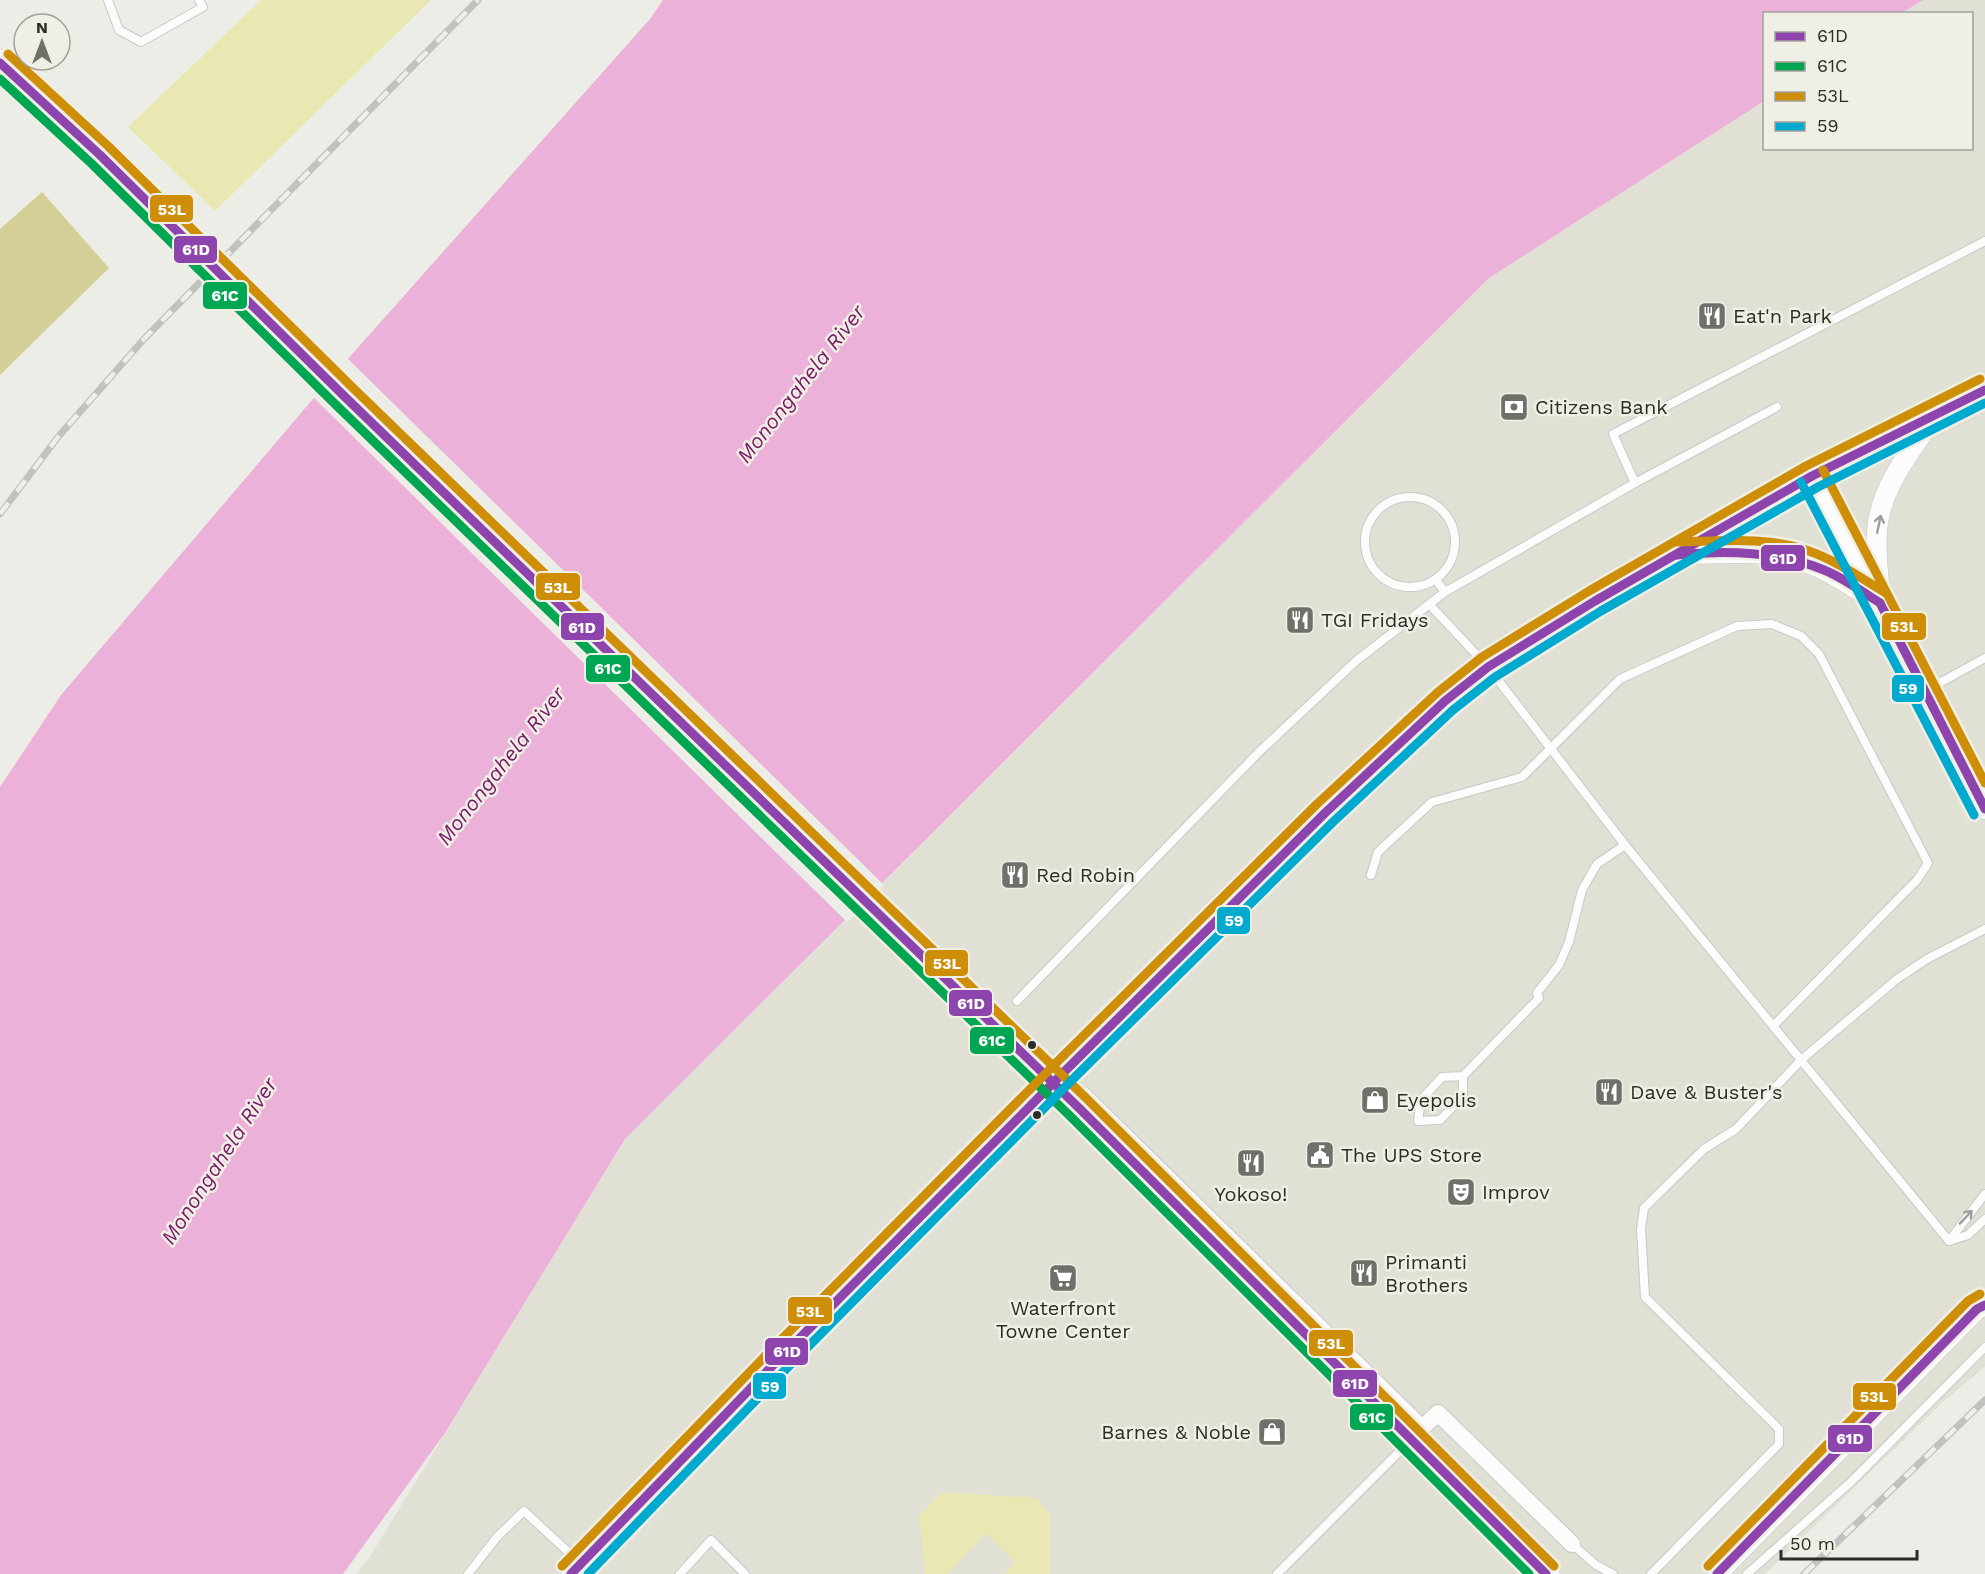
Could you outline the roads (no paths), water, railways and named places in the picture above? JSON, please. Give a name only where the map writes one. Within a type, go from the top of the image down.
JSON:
[{"type":"main road","points":[[0,63],[100,155],[351,403],[1079,1108],[1546,1574]]},
{"type":"street","points":[[581,1570],[1061,1075],[1350,789],[1425,718],[1488,667],[1594,601],[1812,476],[1985,390]]},
{"type":"street","points":[[1880,603],[1876,530],[1884,503],[1899,468],[1933,417]]},
{"type":"street","points":[[1812,476],[1985,809]]},
{"type":"street","points":[[1677,554],[1762,554],[1785,558],[1818,567],[1880,603]]},
{"type":"street","points":[[1061,1075],[1119,1128],[1422,1428],[1438,1413],[1572,1544]]},
{"type":"street","points":[[1717,1574],[1977,1309],[1985,1305]]},
{"type":"lane","points":[[108,0],[119,30],[141,42],[203,7],[199,0]]},
{"type":"lane","points":[[1635,483],[1613,434],[1985,242]]},
{"type":"lane","points":[[1017,1001],[1259,752],[1356,661],[1445,591],[1635,483],[1777,407]]},
{"type":"lane","points":[[1411,495],[1439,504],[1455,529],[1454,557],[1436,580],[1414,588],[1390,583],[1372,568],[1364,546],[1368,522],[1383,504],[1411,495]]},
{"type":"lane","points":[[1436,580],[1445,591]]},
{"type":"lane","points":[[1429,604],[1488,667],[1625,845],[1949,1241]]},
{"type":"lane","points":[[1371,875],[1378,852],[1432,802],[1522,777],[1552,750],[1620,679],[1737,626],[1772,624],[1801,636],[1819,654],[1928,863],[1917,880],[1773,1026]]},
{"type":"lane","points":[[1925,691],[1985,658]]},
{"type":"lane","points":[[1463,1076],[1463,1096],[1440,1120],[1418,1121],[1421,1100],[1442,1077],[1463,1076],[1539,998],[1537,993],[1559,965],[1566,950],[1582,890],[1597,864],[1625,845]]},
{"type":"lane","points":[[1651,1574],[1779,1444],[1779,1429],[1645,1297],[1641,1229],[1644,1208],[1704,1149],[1736,1129],[1801,1060],[1897,979],[1928,959],[1985,929]]},
{"type":"lane","points":[[1949,1241],[1985,1194]]},
{"type":"lane","points":[[1949,1241],[1968,1235],[1985,1220]]},
{"type":"lane","points":[[1747,1574],[1852,1481],[1985,1347]]},
{"type":"lane","points":[[1277,1574],[1422,1428]]},
{"type":"lane","points":[[468,1574],[497,1537],[524,1511],[581,1570]]},
{"type":"lane","points":[[680,1574],[711,1540],[745,1574]]},
{"type":"lane","points":[[1572,1544],[1596,1565],[1613,1574]]},
{"type":"water","name":"Monongahela River","points":[[663,0],[1923,0],[1904,12],[1763,12],[1763,102],[1489,278],[625,1139],[445,1433],[343,1574],[0,1574],[0,787],[61,695],[330,379],[650,19]]},
{"type":"railway","points":[[0,514],[58,437],[144,339],[478,0]]},
{"type":"railway","points":[[1804,1574],[1985,1400]]},
{"type":"place","name":"Eat'n Park","points":[[1712,316]]},
{"type":"place","name":"Citizens Bank","points":[[1514,407]]},
{"type":"place","name":"TGI Fridays","points":[[1300,620]]},
{"type":"place","name":"Red Robin","points":[[1015,875]]},
{"type":"place","name":"Dave & Buster's","points":[[1609,1092]]},
{"type":"place","name":"Eyepolis","points":[[1375,1100]]},
{"type":"place","name":"The UPS Store","points":[[1320,1155]]},
{"type":"place","name":"Yokoso!","points":[[1251,1163]]},
{"type":"place","name":"Improv","points":[[1461,1192]]},
{"type":"place","name":"Primanti Brothers","points":[[1364,1273]]},
{"type":"place","name":"Waterfront Towne Center","points":[[1063,1278]]},
{"type":"place","name":"Barnes & Noble","points":[[1272,1432]]}]
